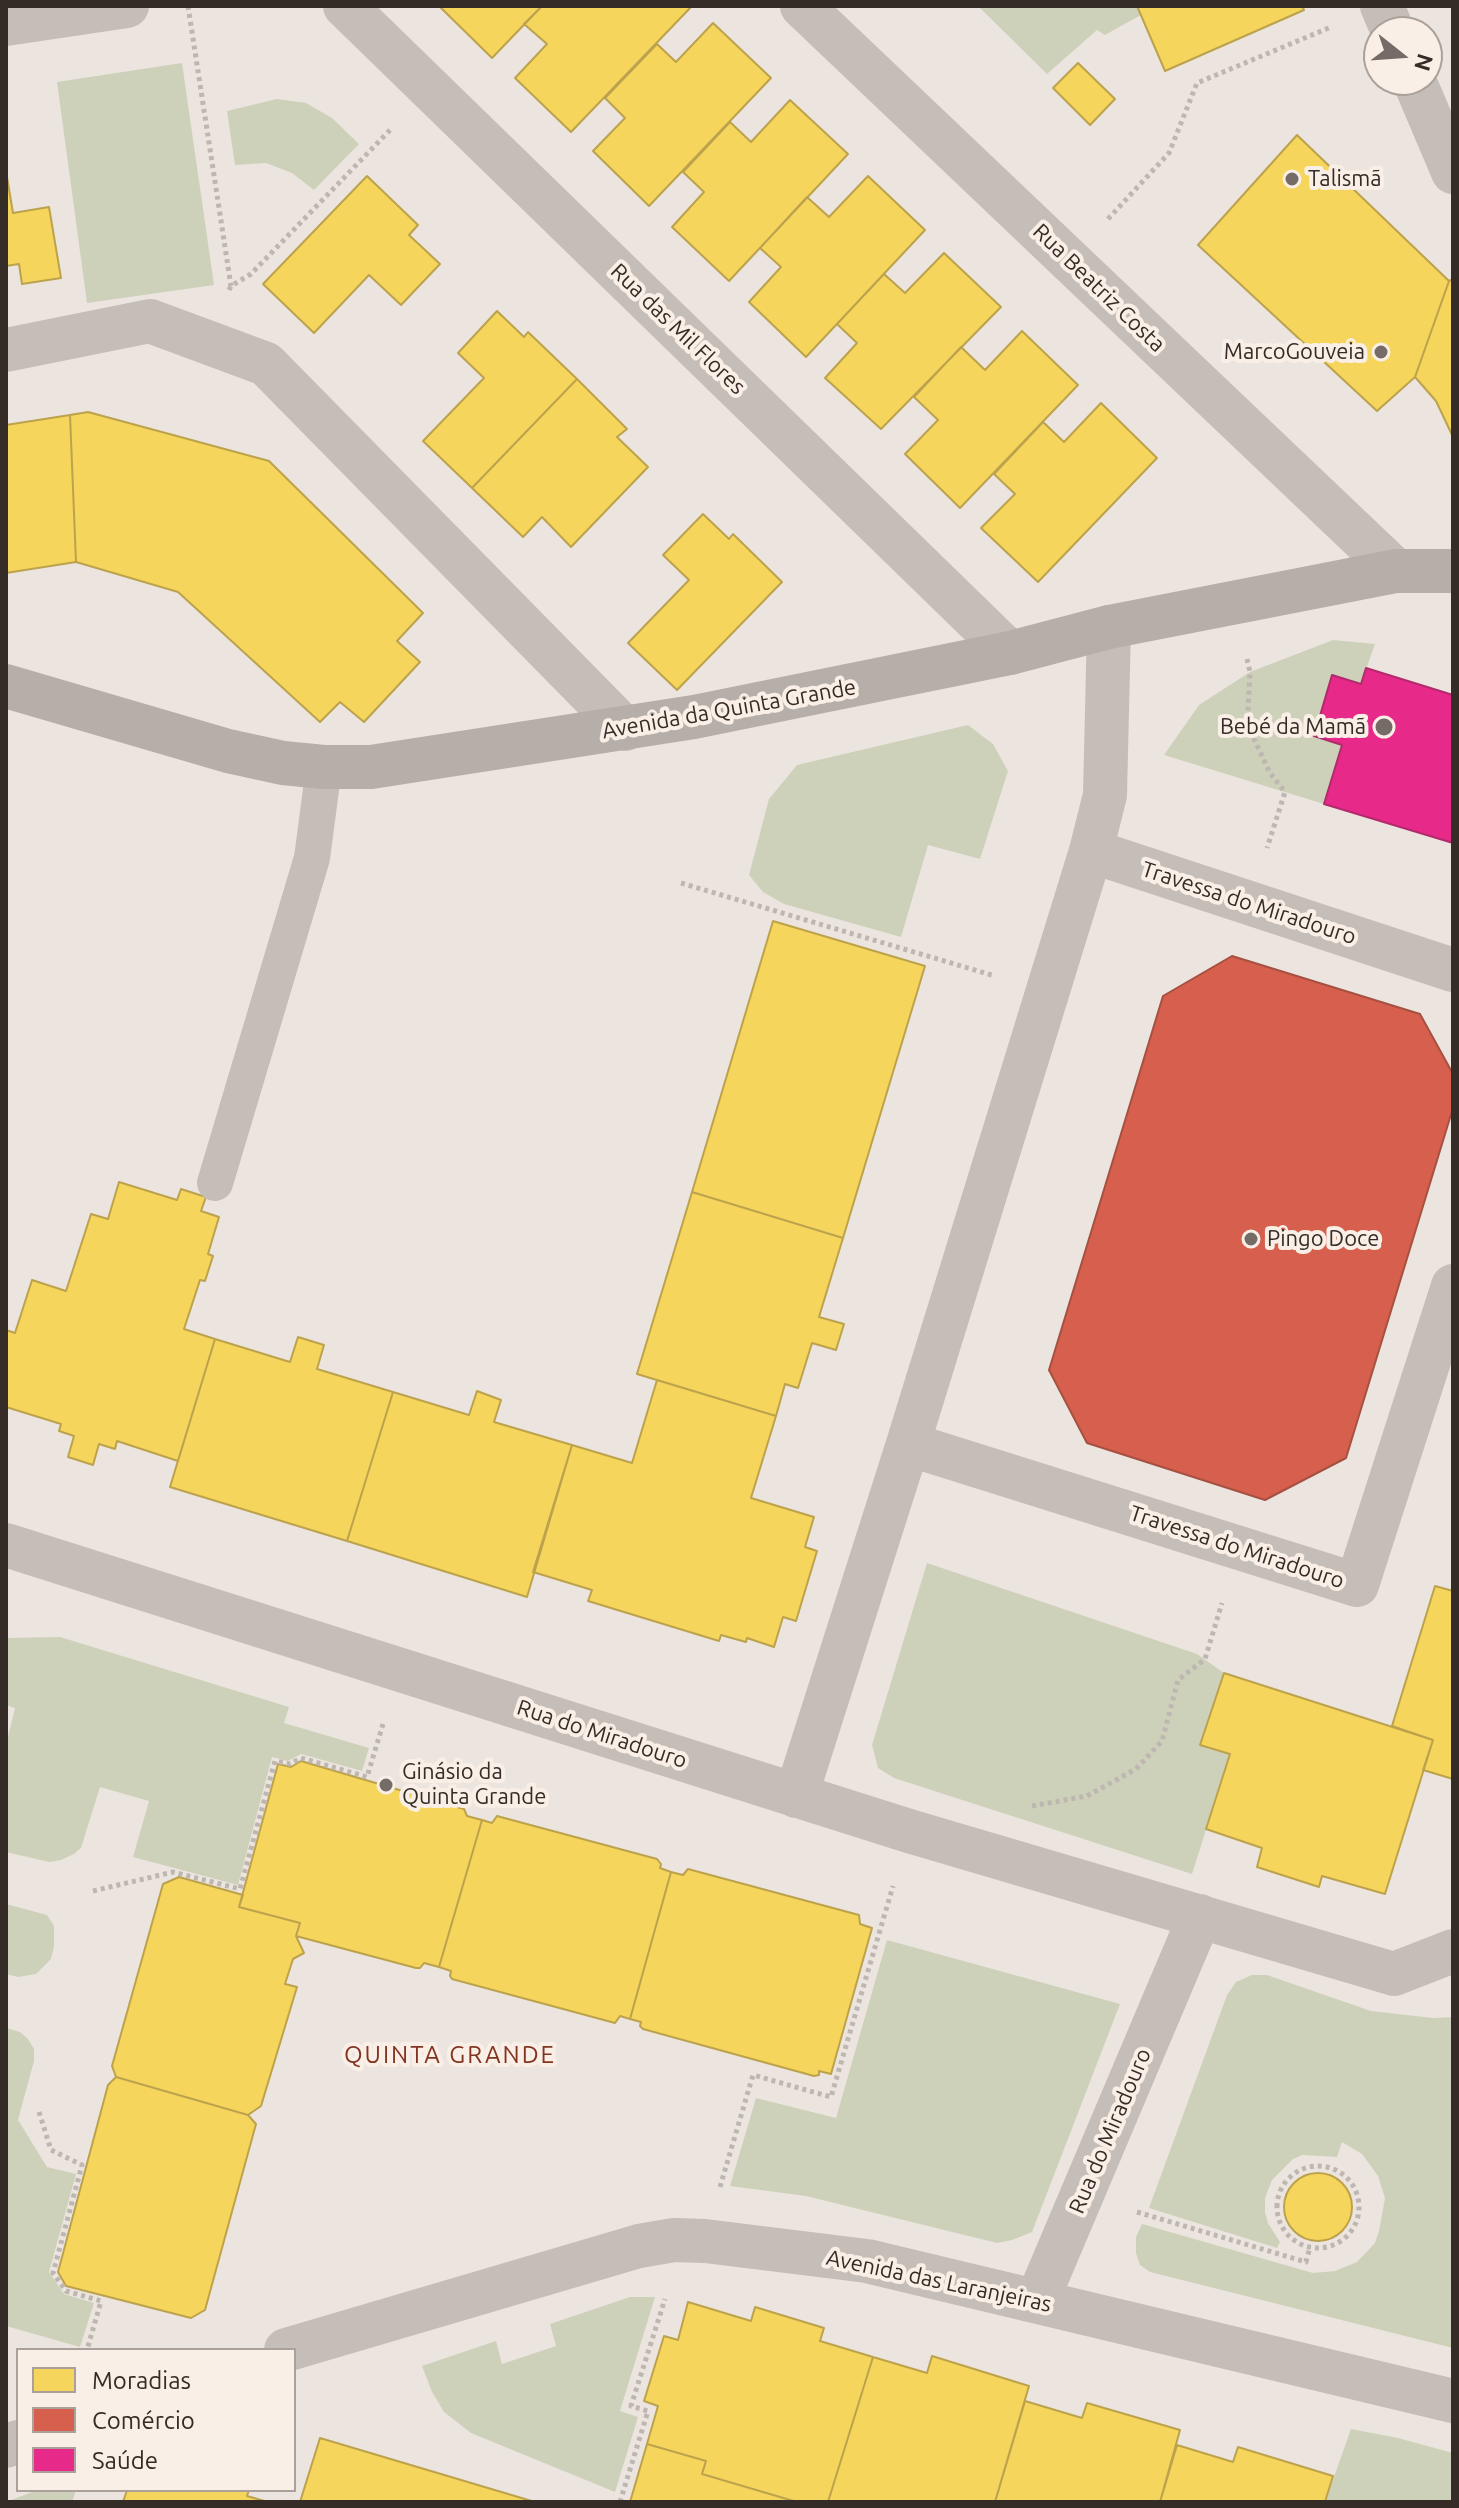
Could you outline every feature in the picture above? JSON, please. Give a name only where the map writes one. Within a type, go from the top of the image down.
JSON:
[{"type":"street","points":[[6,24],[127,6]]},
{"type":"street","name":"Rua das Mil Flores","points":[[345,6],[1010,653]]},
{"type":"street","name":"Rua Beatriz Costa","points":[[802,6],[1396,571]]},
{"type":"street","points":[[1421,96],[1453,172]]},
{"type":"street","points":[[6,350],[150,321],[266,364],[625,729]]},
{"type":"street","name":"Avenida da Quinta Grande","points":[[6,686],[228,751],[283,763],[371,767],[625,729],[1010,653],[1109,627],[1396,571],[1453,571]]},
{"type":"street","points":[[796,1796],[1091,851],[1105,795],[1109,627]]},
{"type":"street","name":"Travessa do Miradouro","points":[[1091,851],[1453,970]]},
{"type":"street","name":"Travessa do Miradouro","points":[[908,1444],[1357,1585],[1453,1286]]},
{"type":"street","name":"Rua do Miradouro","points":[[6,1545],[983,1854],[1394,1974],[1453,1951]]},
{"type":"street","name":"Rua do Miradouro","points":[[1037,2301],[1200,1916]]},
{"type":"street","name":"Avenida das Laranjeiras","points":[[293,2348],[639,2246],[674,2240],[705,2241],[867,2261],[1453,2401]]},
{"type":"lane","points":[[215,1183],[312,858],[324,767]]},
{"type":"path","points":[[188,6],[231,286],[251,274],[365,155]]},
{"type":"path","points":[[1070,261],[1169,153],[1197,83],[1337,24]]},
{"type":"path","points":[[1250,672],[1248,711],[1254,739],[1270,773],[1285,792]]},
{"type":"path","points":[[681,883],[1046,991]]},
{"type":"path","points":[[1030,1807],[1087,1796],[1136,1769],[1162,1741],[1178,1680],[1205,1659]]},
{"type":"path","points":[[93,1891],[173,1872],[240,1889],[275,1761],[290,1764],[301,1758],[367,1777],[400,1669]]},
{"type":"path","points":[[620,2502],[648,2411],[631,2406],[664,2300],[705,2241],[753,2075],[831,2097],[878,1940]]},
{"type":"path","points":[[39,2112],[51,2150],[82,2165],[53,2273],[66,2291],[101,2301],[88,2348]]},
{"type":"path","points":[[1324,2165],[1338,2170],[1358,2190],[1358,2219],[1343,2240],[1331,2246],[1310,2247],[1293,2240],[1284,2231],[1276,2205],[1286,2180],[1297,2171],[1324,2165]]},
{"type":"path","points":[[1083,2196],[1306,2262],[1310,2247]]},
{"type":"green space","points":[[978,6],[1137,6],[1141,15],[1105,35],[1097,30],[1047,74]]},
{"type":"green space","points":[[182,63],[214,285],[87,303],[57,82]]},
{"type":"green space","points":[[277,99],[306,103],[332,118],[359,144],[314,190],[292,173],[266,163],[235,165],[227,111]]},
{"type":"green space","points":[[1333,640],[1375,644],[1361,684],[1332,675],[1314,736],[1342,745],[1324,804],[1164,755],[1199,705],[1250,672]]},
{"type":"green space","points":[[968,725],[993,744],[1008,771],[980,859],[928,845],[901,937],[784,904],[763,892],[749,875],[769,799],[797,765]]},
{"type":"green space","points":[[927,1563],[1197,1654],[1224,1673],[1230,1754],[1192,1874],[894,1778],[878,1768],[872,1745]]},
{"type":"green space","points":[[60,1637],[289,1707],[284,1723],[369,1748],[362,1771],[301,1754],[288,1761],[272,1757],[238,1885],[133,1857],[149,1801],[100,1787],[81,1848],[74,1854],[49,1862],[6,1852],[6,1745],[15,1708],[6,1705],[6,1638]]},
{"type":"green space","points":[[6,1904],[47,1915],[54,1926],[51,1959],[36,1974],[18,1977],[6,1974]]},
{"type":"green space","points":[[887,1940],[1120,2004],[1032,2232],[997,2243],[806,2196],[730,2186],[756,2098],[836,2118]]},
{"type":"green space","points":[[1252,1975],[1267,1975],[1371,2011],[1433,2018],[1453,2017],[1453,2348],[1150,2272],[1140,2265],[1136,2237],[1142,2224],[1313,2273],[1335,2271],[1357,2262],[1375,2243],[1385,2198],[1378,2176],[1362,2154],[1342,2142],[1337,2157],[1302,2155],[1293,2159],[1272,2180],[1265,2198],[1265,2212],[1280,2242],[1277,2248],[1149,2208],[1227,1995],[1236,1982]]},
{"type":"green space","points":[[6,2028],[20,2032],[34,2049],[34,2061],[18,2120],[47,2167],[76,2174],[49,2272],[64,2294],[94,2303],[80,2347],[6,2326]]},
{"type":"green space","points":[[630,2297],[655,2297],[620,2411],[638,2417],[615,2492],[471,2433],[444,2412],[432,2392],[422,2366],[496,2341],[502,2364],[556,2346],[550,2324]]},
{"type":"green space","points":[[1351,2429],[1453,2453],[1453,2502],[1325,2502]]},
{"type":"green space","points":[[32,2492],[75,2492],[72,2502],[6,2502]]},
{"type":"building: Moradias","points":[[439,6],[542,6],[492,58]]},
{"type":"building: Moradias","points":[[542,6],[692,6],[571,132],[515,78],[547,44],[524,24]]},
{"type":"building: Moradias","points":[[1137,6],[1302,6],[1304,10],[1165,71]]},
{"type":"building: Moradias","points":[[713,23],[771,78],[649,206],[593,151],[625,118],[605,98],[657,44],[676,62]]},
{"type":"building: Moradias","points":[[1078,63],[1115,99],[1090,125],[1053,88]]},
{"type":"building: Moradias","points":[[790,100],[848,154],[729,281],[672,227],[704,192],[683,172],[730,122],[751,142]]},
{"type":"building: Moradias","points":[[1297,135],[1449,281],[1415,377],[1377,411],[1198,245]]},
{"type":"building: Moradias","points":[[6,171],[13,213],[49,207],[61,278],[22,284],[19,264],[6,266]]},
{"type":"building: Moradias","points":[[367,176],[418,225],[409,235],[440,264],[401,305],[369,275],[314,333],[263,284]]},
{"type":"building: Moradias","points":[[868,176],[925,230],[806,357],[749,302],[781,267],[760,248],[807,197],[829,217]]},
{"type":"building: Moradias","points":[[944,253],[1001,307],[881,429],[825,378],[857,343],[837,324],[884,274],[905,293]]},
{"type":"building: Moradias","points":[[1453,279],[1453,437],[1436,401],[1415,377],[1449,281]]},
{"type":"building: Moradias","points":[[497,311],[524,337],[528,332],[577,379],[472,488],[423,441],[484,378],[458,353]]},
{"type":"building: Moradias","points":[[1022,331],[1078,385],[960,508],[905,454],[938,420],[914,397],[961,347],[985,370]]},
{"type":"building: Moradias","points":[[577,379],[627,429],[617,437],[648,467],[571,547],[542,517],[523,537],[472,488]]},
{"type":"building: Moradias","points":[[1101,403],[1157,458],[1038,582],[981,528],[1015,494],[994,474],[1043,422],[1064,442]]},
{"type":"building: Moradias","points":[[88,412],[269,461],[423,613],[397,641],[420,662],[364,722],[340,702],[320,722],[178,592],[76,562],[70,415]]},
{"type":"building: Moradias","points":[[70,415],[76,562],[6,573],[6,425]]},
{"type":"building: Moradias","points":[[703,514],[729,539],[733,534],[782,582],[677,690],[628,643],[689,580],[663,555]]},
{"type":"building: Moradias","points":[[773,921],[925,966],[843,1238],[692,1192]]},
{"type":"building: Moradias","points":[[119,1182],[177,1200],[181,1189],[206,1197],[201,1211],[219,1217],[208,1254],[213,1256],[205,1281],[200,1280],[184,1329],[215,1339],[178,1461],[117,1441],[115,1449],[99,1444],[93,1465],[68,1457],[74,1436],[59,1431],[61,1424],[6,1407],[6,1330],[15,1333],[32,1280],[66,1291],[91,1214],[108,1219]]},
{"type":"building: Moradias","points":[[692,1192],[843,1238],[819,1317],[844,1324],[836,1350],[812,1343],[798,1388],[785,1384],[776,1416],[637,1374]]},
{"type":"building: Moradias","points":[[298,1337],[324,1345],[317,1369],[393,1392],[347,1541],[170,1487],[215,1339],[290,1362]]},
{"type":"building: Moradias","points":[[657,1380],[776,1416],[751,1498],[814,1517],[805,1547],[817,1551],[796,1621],[783,1617],[774,1647],[747,1638],[746,1642],[721,1635],[719,1641],[588,1601],[592,1590],[533,1572],[572,1445],[632,1463]]},
{"type":"building: Moradias","points":[[477,1391],[501,1400],[494,1422],[572,1445],[527,1597],[347,1541],[393,1392],[469,1415]]},
{"type":"building: Moradias","points":[[1435,1586],[1453,1591],[1453,1779],[1423,1770],[1433,1740],[1392,1726]]},
{"type":"building: Moradias","points":[[1224,1673],[1433,1740],[1385,1894],[1322,1876],[1319,1887],[1257,1867],[1262,1848],[1206,1829],[1230,1754],[1200,1745]]},
{"type":"building: Moradias","points":[[301,1761],[464,1809],[467,1816],[482,1820],[439,1967],[424,1963],[416,1968],[296,1936],[300,1923],[239,1907],[278,1764],[291,1767]]},
{"type":"building: Moradias","points":[[497,1816],[657,1859],[660,1868],[671,1872],[630,2019],[620,2016],[615,2023],[452,1979],[451,1971],[439,1967],[482,1820],[492,1823]]},
{"type":"building: Moradias","points":[[688,1869],[859,1915],[860,1924],[872,1928],[831,2074],[819,2071],[819,2075],[814,2076],[643,2029],[641,2022],[630,2019],[671,1872],[683,1875]]},
{"type":"building: Moradias","points":[[179,1877],[243,1895],[239,1907],[300,1923],[296,1936],[304,1953],[293,1959],[285,1984],[297,1987],[261,2106],[248,2115],[116,2077],[112,2066],[163,1884]]},
{"type":"building: Moradias","points":[[116,2077],[248,2115],[256,2124],[205,2310],[191,2318],[66,2286],[58,2272],[108,2085]]},
{"type":"building: Moradias","points":[[1318,2173],[1342,2183],[1352,2207],[1342,2231],[1318,2241],[1294,2231],[1284,2207],[1294,2183]]},
{"type":"building: Moradias","points":[[688,2302],[751,2321],[755,2307],[824,2328],[820,2341],[873,2357],[828,2502],[797,2502],[702,2474],[706,2461],[647,2444],[658,2406],[644,2401],[664,2336],[678,2340]]},
{"type":"building: Moradias","points":[[932,2356],[1029,2386],[995,2502],[828,2502],[873,2357],[927,2373]]},
{"type":"building: Moradias","points":[[1025,2401],[1082,2418],[1087,2403],[1180,2430],[1160,2502],[995,2502]]},
{"type":"building: Moradias","points":[[320,2438],[535,2502],[300,2502]]},
{"type":"building: Moradias","points":[[647,2444],[706,2461],[702,2474],[797,2502],[630,2502]]},
{"type":"building: Moradias","points":[[1177,2445],[1233,2462],[1238,2447],[1333,2476],[1325,2502],[1160,2502]]},
{"type":"building: Moradias","points":[[126,2492],[248,2492],[247,2496],[268,2502],[123,2502]]},
{"type":"building: Comércio","name":"Pingo Doce","points":[[1232,956],[1420,1014],[1453,1074],[1453,1108],[1346,1458],[1265,1500],[1087,1443],[1049,1370],[1163,996]]},
{"type":"building: Saúde","points":[[1366,668],[1453,695],[1453,843],[1324,804],[1342,745],[1314,736],[1332,675],[1361,684]]},
{"type":"place","name":"Talismã","points":[[1292,179]]},
{"type":"place","name":"MarcoGouveia","points":[[1381,352]]},
{"type":"place","name":"Bebé da Mamã","points":[[1384,727]]},
{"type":"place","name":"Pingo Doce","points":[[1251,1239]]},
{"type":"place","name":"Ginásio da Quinta Grande","points":[[386,1785]]},
{"type":"district","name":"QUINTA GRANDE","points":[[450,2055]]}]
